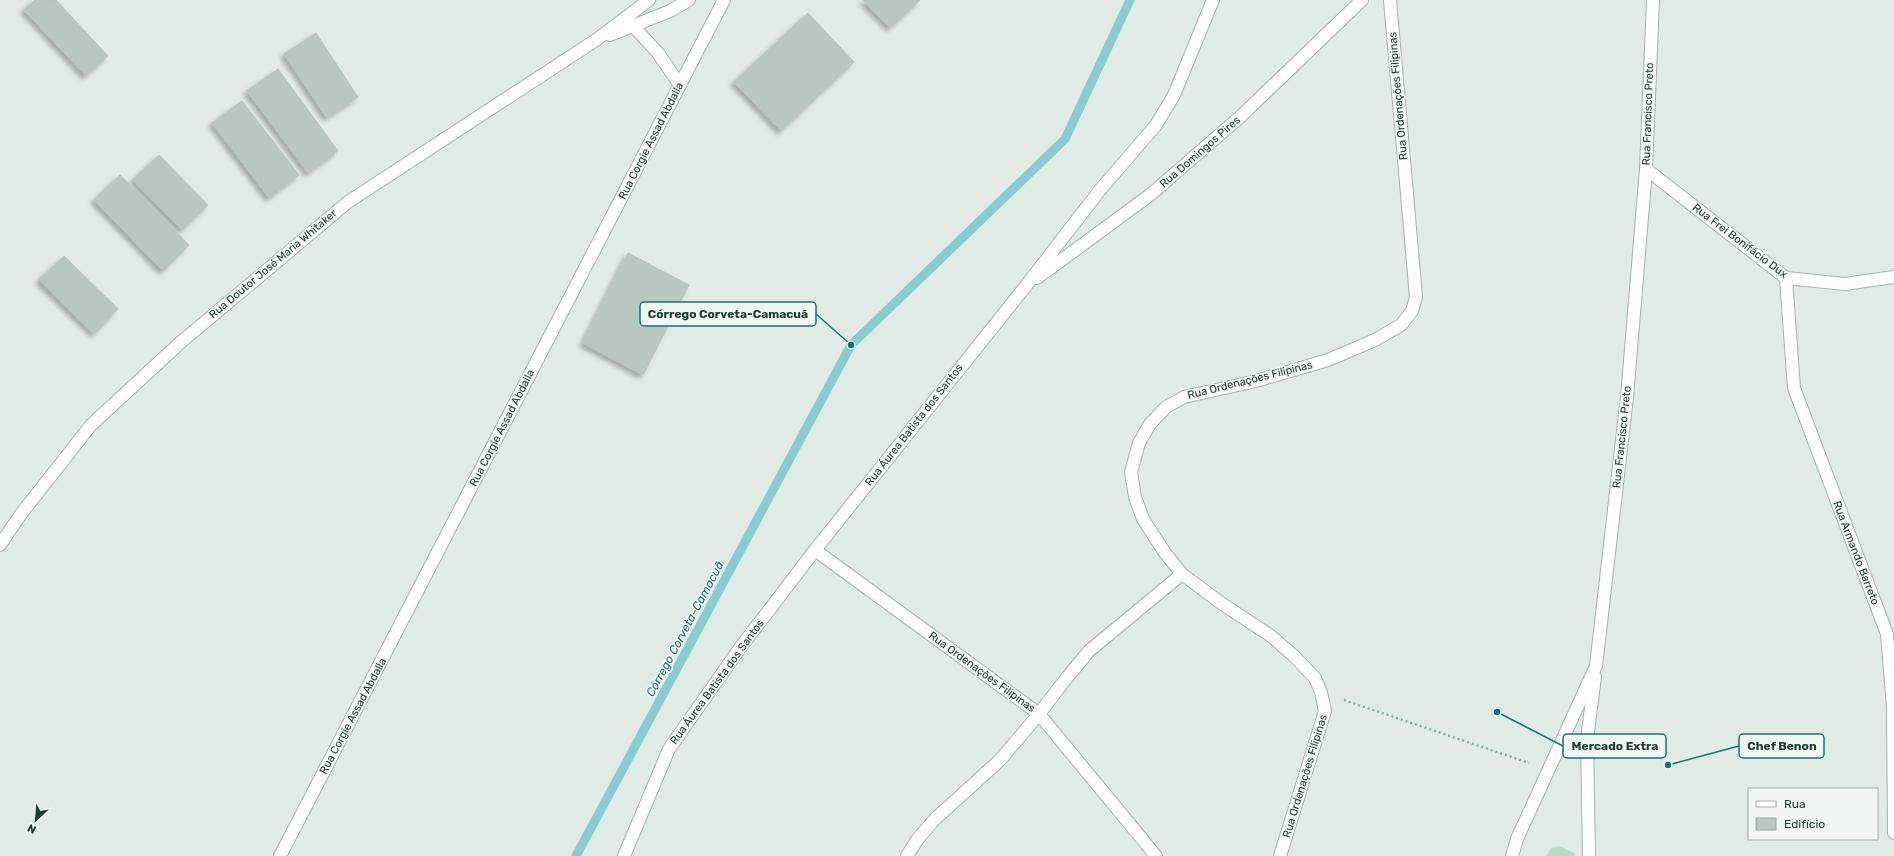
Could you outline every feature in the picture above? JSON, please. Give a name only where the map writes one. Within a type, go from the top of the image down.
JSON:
[{"type":"street","name":"Rua Doutor José Maria Whitaker","points":[[0,545],[21,514],[91,425],[187,337],[348,202],[596,40],[649,0]]},
{"type":"street","name":"Rua Doutor José Maria Whitaker","points":[[596,40],[670,11],[689,0]]},
{"type":"street","name":"Rua Corgie Assad Abdalla","points":[[280,856],[724,0]]},
{"type":"street","name":"Rua Áurea Batista dos Santos","points":[[624,856],[669,749],[740,648],[815,550],[1025,287],[1100,190],[1156,125],[1174,95],[1214,0]]},
{"type":"street","name":"Rua Domingos Pires","points":[[1025,287],[1150,195],[1240,117],[1362,0]]},
{"type":"street","name":"Rua Ordenações Filipinas","points":[[1280,856],[1325,711],[1321,692],[1315,678],[1271,636],[1221,604],[1182,574],[1165,553],[1143,519],[1135,497],[1131,472],[1139,443],[1150,424],[1166,407],[1184,397],[1256,381],[1328,360],[1375,340],[1401,325],[1412,311],[1416,297],[1390,0]]},
{"type":"street","name":"Rua Francisco Preto","points":[[1512,856],[1517,839],[1596,666],[1628,397],[1646,169],[1653,0]]},
{"type":"street","points":[[633,26],[658,53],[680,85]]},
{"type":"street","name":"Rua Frei Bonifácio Dux","points":[[1646,169],[1786,278],[1845,284],[1894,277]]},
{"type":"street","name":"Rua Armando Barreto","points":[[1786,278],[1794,388],[1887,634],[1893,707],[1894,833]]},
{"type":"street","name":"Rua Ordenações Filipinas","points":[[815,550],[1039,714],[1156,856]]},
{"type":"street","points":[[907,856],[917,840],[934,820],[1000,760],[1089,651],[1182,574]]},
{"type":"street","points":[[1589,856],[1587,739],[1596,666]]},
{"type":"path","points":[[1321,692],[1548,770]]},
{"type":"green space","points":[[1559,846],[1574,853],[1575,856],[1546,856],[1551,848]]},
{"type":"building","points":[[35,0],[56,0],[108,56],[86,76],[24,10]]},
{"type":"building","points":[[863,0],[920,0],[890,28]]},
{"type":"building","points":[[808,13],[854,62],[781,131],[734,82]]},
{"type":"building","points":[[316,33],[358,97],[327,118],[284,54]]},
{"type":"building","points":[[278,69],[338,151],[308,173],[247,91]]},
{"type":"building","points":[[242,101],[299,175],[269,198],[212,123]]},
{"type":"building","points":[[159,155],[208,205],[182,230],[133,180]]},
{"type":"building","points":[[120,175],[189,245],[163,271],[94,200]]},
{"type":"building","points":[[628,253],[689,285],[643,375],[583,343]]},
{"type":"building","points":[[64,256],[118,309],[94,334],[39,280]]},
{"type":"waterway","name":"Córrego Corveta-Camacuã","points":[[576,856],[851,345],[1065,139],[1130,0]]},
{"type":"place","name":"Córrego Corveta-Camacuã","points":[[851,345]]},
{"type":"place","name":"Mercado Extra","points":[[1497,712]]},
{"type":"place","name":"Chef Benon","points":[[1668,765]]}]
